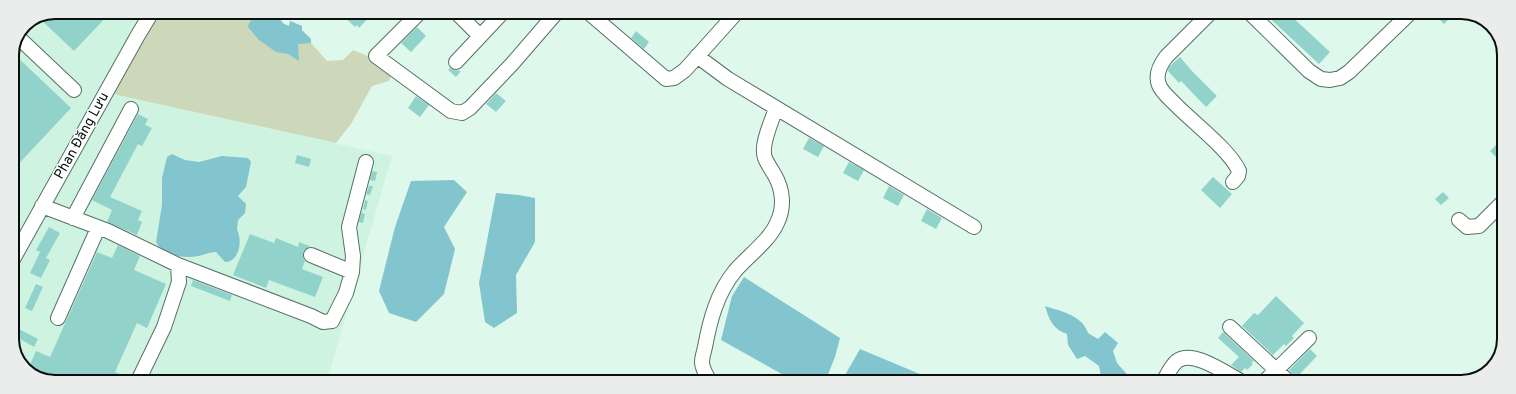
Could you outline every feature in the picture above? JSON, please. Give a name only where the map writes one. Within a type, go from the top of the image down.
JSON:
[{"type":"street","name":"Phan Đăng Lưu","points":[[19,248],[148,19]]},
{"type":"street","points":[[413,19],[376,56],[451,110],[462,113],[470,108],[512,64],[551,19]]},
{"type":"street","points":[[463,19],[480,36]]},
{"type":"street","points":[[456,62],[496,19]]},
{"type":"street","points":[[596,19],[666,79],[674,78],[685,70],[731,19]]},
{"type":"street","points":[[1204,19],[1160,65],[1158,74],[1159,85],[1172,102],[1237,165],[1240,171],[1233,182]]},
{"type":"street","points":[[1256,19],[1308,71],[1321,79],[1330,80],[1340,78],[1349,72],[1404,19]]},
{"type":"street","points":[[22,41],[74,90]]},
{"type":"street","points":[[697,56],[728,79],[974,226]]},
{"type":"street","points":[[706,375],[702,362],[707,334],[720,295],[735,271],[770,234],[777,224],[781,213],[783,200],[779,185],[764,157],[764,147],[776,108]]},
{"type":"street","points":[[73,218],[131,109]]},
{"type":"street","points":[[42,206],[98,228],[178,265],[323,322],[332,321],[339,311],[346,294],[352,272],[353,256],[349,227],[366,162]]},
{"type":"street","points":[[1459,220],[1468,226],[1478,226],[1497,208]]},
{"type":"street","points":[[58,318],[98,228]]},
{"type":"street","points":[[311,256],[352,272]]},
{"type":"street","points":[[141,375],[164,328],[179,282],[178,265]]},
{"type":"street","points":[[1230,327],[1281,375]]},
{"type":"street","points":[[1271,375],[1309,338]]},
{"type":"street","points":[[1168,375],[1177,361],[1184,358],[1194,357],[1207,362],[1230,375]]},
{"type":"shaded area","points":[[55,19],[141,19],[19,237],[19,55],[25,35],[29,29],[35,25]]},
{"type":"shaded area","points":[[155,19],[279,19],[284,24],[289,26],[290,21],[302,26],[302,31],[311,39],[311,43],[327,61],[343,60],[353,50],[375,59],[393,71],[389,81],[372,86],[351,124],[336,143],[113,94],[144,36]]},
{"type":"shaded area","points":[[113,94],[392,156],[329,375],[55,375],[43,373],[28,363],[20,349],[19,262]]},
{"type":"water","points":[[253,19],[279,19],[284,24],[289,26],[290,21],[302,26],[302,30],[311,39],[311,43],[298,44],[299,61],[288,54],[276,52],[259,40],[248,27]]},
{"type":"water","points":[[172,154],[185,160],[199,162],[222,156],[248,158],[251,162],[246,187],[238,196],[246,204],[245,213],[238,220],[237,230],[240,245],[234,259],[225,262],[216,252],[192,257],[174,255],[163,250],[156,242],[162,205],[162,178],[167,157]]},
{"type":"water","points":[[454,180],[467,192],[444,227],[455,249],[444,294],[416,322],[389,313],[379,291],[395,227],[411,181]]},
{"type":"water","points":[[496,193],[535,198],[535,242],[516,275],[517,313],[494,328],[485,322],[479,283]]},
{"type":"water","points":[[744,277],[840,338],[835,357],[828,375],[784,375],[721,340],[732,296]]},
{"type":"water","points":[[1045,306],[1064,312],[1076,318],[1085,327],[1088,333],[1098,339],[1105,332],[1118,343],[1113,351],[1117,363],[1128,375],[1101,375],[1099,366],[1085,356],[1077,359],[1068,345],[1067,334],[1055,327],[1048,316]]},
{"type":"water","points":[[860,349],[922,375],[845,375]]},
{"type":"building","points":[[55,19],[104,19],[74,51],[43,22]]},
{"type":"building","points":[[346,19],[367,19],[359,28],[357,25],[355,27]]},
{"type":"building","points":[[1270,19],[1294,19],[1330,52],[1319,64]]},
{"type":"building","points":[[1439,19],[1449,19],[1444,24]]},
{"type":"building","points":[[417,27],[426,36],[411,52],[401,43]]},
{"type":"building","points":[[636,31],[649,42],[644,49],[631,38]]},
{"type":"building","points":[[1180,57],[1217,96],[1206,107],[1181,81],[1179,83],[1168,71],[1169,67]]},
{"type":"building","points":[[19,59],[71,108],[19,164]]},
{"type":"building","points":[[450,68],[461,71],[456,77],[448,70]]},
{"type":"building","points":[[496,93],[506,101],[496,112],[486,104]]},
{"type":"building","points":[[416,96],[429,105],[420,117],[408,108]]},
{"type":"building","points":[[138,114],[148,119],[145,125],[152,128],[142,146],[138,144],[110,197],[142,211],[138,220],[142,222],[137,235],[107,222],[112,210],[92,200]]},
{"type":"building","points":[[809,138],[824,146],[818,157],[803,149]]},
{"type":"building","points":[[1497,144],[1496,157],[1490,151]]},
{"type":"building","points":[[297,155],[311,159],[309,167],[295,163]]},
{"type":"building","points":[[849,162],[864,170],[858,181],[843,173]]},
{"type":"building","points":[[372,171],[377,172],[375,181],[370,180]]},
{"type":"building","points":[[1213,177],[1232,194],[1220,208],[1201,190]]},
{"type":"building","points":[[369,186],[373,186],[370,195],[366,194]]},
{"type":"building","points":[[889,186],[904,195],[898,206],[883,198]]},
{"type":"building","points":[[1443,192],[1449,198],[1441,205],[1435,199]]},
{"type":"building","points":[[365,200],[368,201],[366,210],[363,209]]},
{"type":"building","points":[[927,209],[942,218],[936,229],[921,221]]},
{"type":"building","points":[[361,213],[365,214],[363,223],[359,222]]},
{"type":"building","points":[[49,227],[60,233],[46,258],[50,260],[41,278],[30,273],[40,252],[36,250]]},
{"type":"building","points":[[250,234],[274,243],[276,238],[298,247],[299,242],[310,246],[303,252],[305,261],[302,269],[323,277],[315,297],[269,280],[266,288],[233,275]]},
{"type":"building","points":[[118,245],[140,256],[134,270],[166,284],[147,328],[137,323],[115,372],[122,375],[55,375],[43,373],[31,366],[30,365],[36,351],[50,357],[97,252],[112,258]]},
{"type":"building","points":[[193,280],[232,295],[230,301],[191,286]]},
{"type":"building","points":[[36,284],[43,287],[32,311],[25,308]]},
{"type":"building","points":[[1276,296],[1304,323],[1292,336],[1294,338],[1286,346],[1284,344],[1273,355],[1242,326],[1254,313],[1258,315]]},
{"type":"building","points":[[19,329],[38,339],[34,347],[19,338]]},
{"type":"building","points":[[1223,332],[1254,361],[1247,370],[1245,368],[1241,372],[1231,365],[1239,357],[1218,338]]},
{"type":"building","points":[[1310,349],[1317,356],[1299,375],[1293,375],[1289,370]]}]
